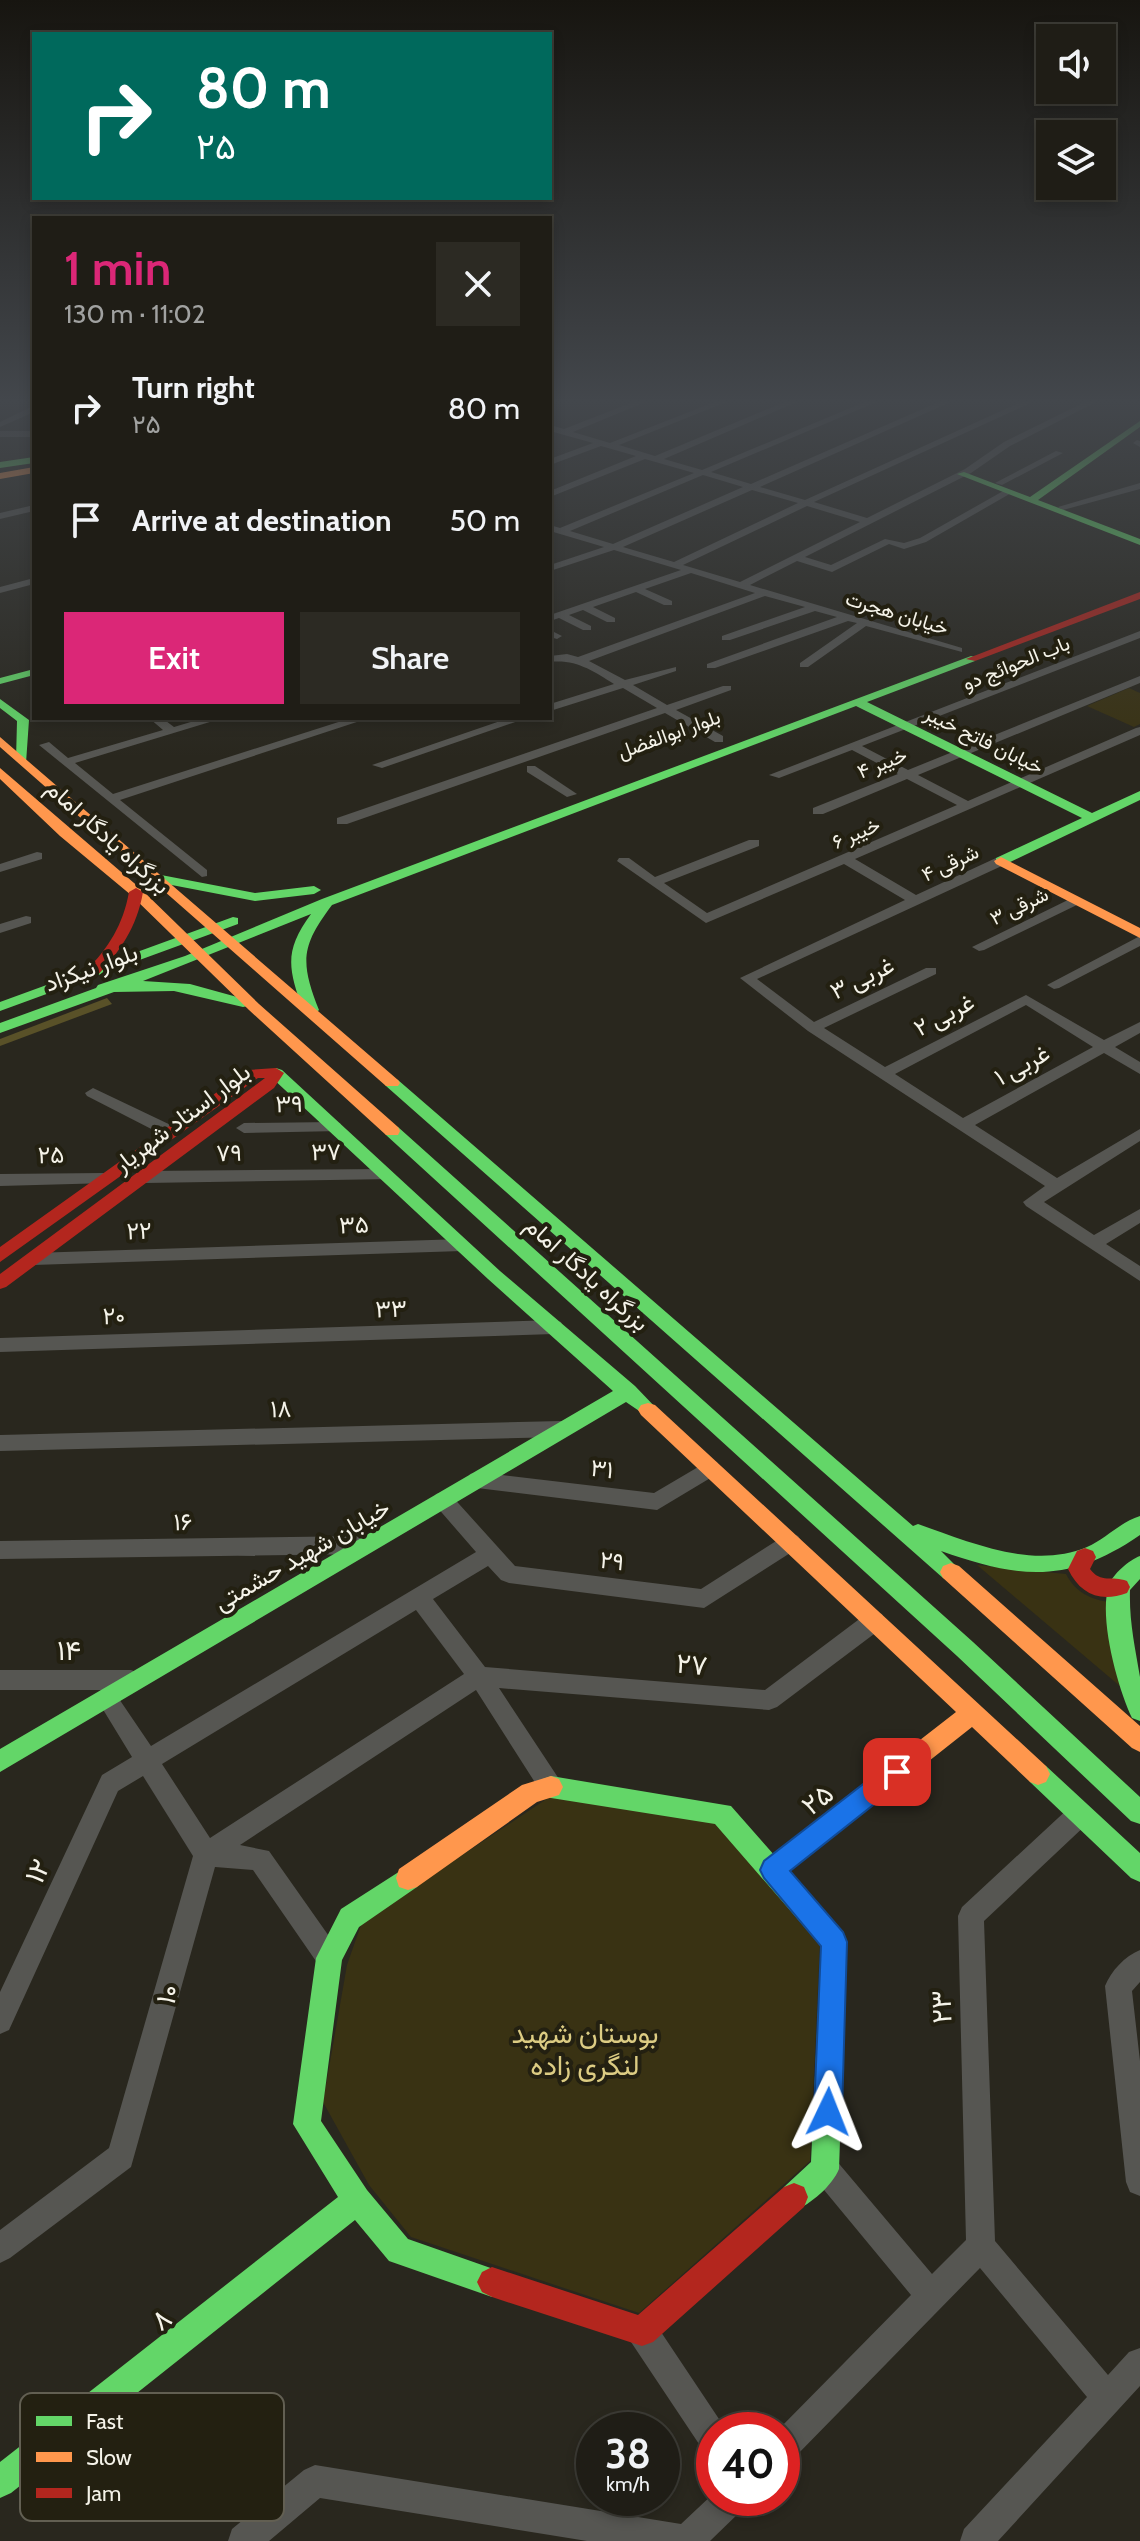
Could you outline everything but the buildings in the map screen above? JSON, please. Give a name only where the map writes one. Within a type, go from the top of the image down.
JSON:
[{"type":"main road","points":[[1087,520],[1140,542]]},
{"type":"main road","points":[[1095,520],[1140,535]]},
{"type":"main road","name":"بلوار ابوالفضل","points":[[228,942],[321,896],[571,794],[612,787],[719,739],[1140,582]]},
{"type":"main road","name":"بلوار ابوالفضل","points":[[214,928],[321,896],[612,787],[857,702],[1140,595]]},
{"type":"main road","points":[[1118,603],[1140,612]]},
{"type":"main road","points":[[0,681],[32,673]]},
{"type":"main road","name":"خیابان فاتح خیبر","points":[[857,702],[1092,818]]},
{"type":"main road","points":[[2,705],[23,720],[22,760]]},
{"type":"main road","name":"بزرگراه یادگار امام","points":[[0,741],[898,1524],[1140,1741]]},
{"type":"main road","name":"بزرگراه یادگار امام","points":[[0,772],[136,892],[254,1007],[497,1224],[793,1519],[965,1649],[1140,1813]]},
{"type":"main road","points":[[1001,861],[1140,795]]},
{"type":"main road","points":[[1001,861],[1140,937]]},
{"type":"main road","points":[[155,878],[255,897],[321,896],[295,952],[294,964],[312,1015]]},
{"type":"main road","points":[[136,892],[128,932],[97,981],[199,988],[254,1007]]},
{"type":"main road","name":"بلوار نیکزاد","points":[[0,1028],[183,939],[214,928]]},
{"type":"main road","name":"بلوار نیکزاد","points":[[0,1007],[199,955],[228,942]]},
{"type":"main road","name":"بلوار استاد شهریار","points":[[0,1256],[254,1073],[276,1073]]},
{"type":"main road","points":[[276,1073],[494,1275],[628,1391],[710,1468],[793,1519],[874,1621],[1140,1870]]},
{"type":"main road","name":"بلوار استاد شهریار","points":[[0,1283],[268,1085],[276,1073]]},
{"type":"main road","points":[[171,1132],[194,1141]]},
{"type":"main road","points":[[494,1275],[497,1224]]},
{"type":"main road","name":"خیابان شهید حشمتی","points":[[0,1761],[628,1391]]},
{"type":"main road","points":[[898,1524],[945,1545],[997,1559],[1044,1562],[1085,1557],[1140,1524]]},
{"type":"main road","points":[[1085,1557],[1079,1569],[1086,1583],[1103,1590],[1119,1587],[1140,1565]]},
{"type":"main road","points":[[1119,1587],[1118,1646],[1140,1711]]},
{"type":"main road","name":"۲۵","points":[[772,1870],[972,1713]]},
{"type":"main road","points":[[551,1787],[722,1814],[772,1870],[834,1942],[825,2169],[642,2331],[399,2251],[357,2200],[307,2124],[329,1958],[350,1918],[530,1793],[551,1787]]},
{"type":"main road","name":"۸","points":[[113,2393],[357,2200]]},
{"type":"main road","name":"۸","points":[[0,2482],[20,2466]]},
{"type":"street","points":[[555,530],[582,520]]},
{"type":"street","points":[[552,567],[614,547],[677,520]]},
{"type":"street","points":[[675,565],[772,520]]},
{"type":"street","points":[[863,520],[868,521]]},
{"type":"street","points":[[741,585],[871,520]]},
{"type":"street","points":[[796,557],[832,569],[888,541],[904,546],[923,540],[954,520]]},
{"type":"street","name":"خیابان هجرت","points":[[555,530],[958,650]]},
{"type":"street","points":[[555,616],[692,570]]},
{"type":"street","points":[[0,590],[32,582]]},
{"type":"street","points":[[637,589],[668,603]]},
{"type":"street","points":[[578,661],[766,592]]},
{"type":"street","points":[[585,607],[611,620]]},
{"type":"street","points":[[726,638],[816,607]]},
{"type":"street","points":[[555,616],[587,628]]},
{"type":"street","points":[[711,666],[848,617]]},
{"type":"street","points":[[804,665],[865,622]]},
{"type":"street","name":"باب الحوائج دو","points":[[775,775],[906,727],[1140,634]]},
{"type":"street","points":[[552,659],[567,657],[578,661],[719,739]]},
{"type":"street","points":[[1027,663],[1046,671]]},
{"type":"street","points":[[552,707],[672,669]]},
{"type":"street","name":"خیبر ۴","points":[[818,811],[1140,679]]},
{"type":"street","points":[[342,821],[727,688]]},
{"type":"street","points":[[158,720],[172,731]]},
{"type":"street","points":[[66,762],[210,720]]},
{"type":"street","points":[[111,799],[357,720]]},
{"type":"street","points":[[378,765],[515,720]]},
{"type":"street","name":"خیبر ۶","points":[[654,882],[706,919],[1140,731]]},
{"type":"street","points":[[45,745],[202,873]]},
{"type":"street","points":[[854,746],[968,806]]},
{"type":"street","points":[[531,769],[571,794]]},
{"type":"street","points":[[624,861],[654,882],[754,843]]},
{"type":"street","points":[[0,868],[37,856]]},
{"type":"street","points":[[845,859],[916,901]]},
{"type":"street","name":"۴ شرقی","points":[[813,1028],[747,978],[1001,861]]},
{"type":"street","name":"۳ شرقی","points":[[979,947],[1076,900]]},
{"type":"street","points":[[0,929],[26,920]]},
{"type":"street","points":[[1054,985],[1140,937]]},
{"type":"street","name":"۳ غربی","points":[[813,1028],[931,971]]},
{"type":"street","name":"۲ غربی","points":[[884,1074],[1026,999],[1104,1047]]},
{"type":"street","name":"۱ غربی","points":[[963,1125],[1140,1027]]},
{"type":"street","points":[[813,1028],[1057,1186]]},
{"type":"street","points":[[1104,1047],[1140,1069]]},
{"type":"street","points":[[93,1093],[171,1132]]},
{"type":"street","name":"۳۹","points":[[244,1128],[334,1127]]},
{"type":"street","points":[[1140,1134],[1032,1202],[1140,1275]]},
{"type":"street","name":"۳۷","points":[[266,1176],[386,1175]]},
{"type":"street","name":"۷۹","points":[[145,1177],[266,1176]]},
{"type":"street","name":"۲۵","points":[[0,1180],[103,1179]]},
{"type":"street","points":[[1094,1243],[1140,1215]]},
{"type":"street","name":"۳۵","points":[[247,1252],[462,1245]]},
{"type":"street","name":"۲۲","points":[[33,1259],[247,1252]]},
{"type":"street","name":"۳۳","points":[[229,1339],[554,1327]]},
{"type":"street","name":"۲۰","points":[[0,1345],[229,1339]]},
{"type":"street","name":"۱۸","points":[[0,1443],[563,1429]]},
{"type":"street","name":"۳۱","points":[[477,1480],[657,1502],[710,1468]]},
{"type":"street","name":"۲۹","points":[[443,1500],[509,1574],[704,1599],[793,1519]]},
{"type":"street","name":"۱۶","points":[[0,1550],[367,1545]]},
{"type":"street","name":"۱۲","points":[[0,2021],[110,1783],[420,1599],[490,1554]]},
{"type":"street","points":[[420,1599],[479,1676],[551,1787]]},
{"type":"street","name":"۲۷","points":[[479,1676],[769,1700],[874,1621]]},
{"type":"street","points":[[206,1854],[479,1676]]},
{"type":"street","name":"۱۴","points":[[0,1680],[138,1680]]},
{"type":"street","points":[[107,1698],[206,1854]]},
{"type":"street","name":"۲۳","points":[[981,2246],[971,1916],[1080,1814]]},
{"type":"street","points":[[206,1854],[260,1859],[329,1958]]},
{"type":"street","name":"۱۰","points":[[0,2248],[121,2157],[206,1854]]},
{"type":"street","points":[[1140,1963],[1118,1986],[1140,2182]]},
{"type":"street","points":[[825,2169],[932,2297]]},
{"type":"street","points":[[800,2430],[981,2246],[1109,2399]]},
{"type":"street","points":[[642,2331],[696,2412]]},
{"type":"street","points":[[976,2541],[1140,2363]]},
{"type":"street","points":[[284,2507],[315,2481],[687,2541],[713,2516]]},
{"type":"street","points":[[244,2541],[268,2521]]},
{"type":"green space","points":[[1129,688],[1140,693],[1140,724],[1134,727],[1087,706]]},
{"type":"green space","points":[[977,1565],[1066,1574],[1084,1594],[1110,1602],[1121,1687]]},
{"type":"green space","name":"بوستان شهید لنگری زاده","points":[[551,1796],[715,1823],[820,1942],[810,2161],[639,2313],[411,2237],[369,2185],[323,2102],[347,1965],[362,1922]]},
{"type":"shaded area","points":[[107,998],[112,1004],[0,1046],[0,1039]]},
{"type":"traffic: fast","points":[[1081,520],[1140,542]]},
{"type":"traffic: fast","points":[[0,1028],[190,959],[327,902],[971,659]]},
{"type":"traffic: fast","points":[[0,681],[32,673]]},
{"type":"traffic: fast","points":[[0,702],[23,720],[22,760]]},
{"type":"traffic: fast","points":[[857,702],[1092,818]]},
{"type":"traffic: fast","points":[[1001,861],[1140,795]]},
{"type":"traffic: fast","points":[[161,879],[255,897],[314,890]]},
{"type":"traffic: fast","points":[[311,1010],[297,964],[298,953],[306,931],[327,902]]},
{"type":"traffic: fast","points":[[0,1007],[233,921]]},
{"type":"traffic: fast","points":[[103,988],[174,986],[243,1003]]},
{"type":"traffic: fast","points":[[276,1073],[494,1275],[648,1410]]},
{"type":"traffic: fast","points":[[392,1083],[951,1572]]},
{"type":"traffic: fast","points":[[392,1131],[965,1649],[1140,1813]]},
{"type":"traffic: fast","points":[[0,1761],[628,1391]]},
{"type":"traffic: fast","points":[[918,1533],[1001,1560],[1045,1564],[1087,1556],[1140,1524]]},
{"type":"traffic: fast","points":[[1140,1565],[1119,1587],[1118,1603],[1122,1650],[1140,1711]]},
{"type":"traffic: fast","points":[[1038,1774],[1140,1870]]},
{"type":"traffic: fast","points":[[551,1787],[722,1814],[834,1942],[825,2169],[794,2197]]},
{"type":"traffic: fast","points":[[408,1878],[350,1918],[329,1958],[307,2124],[357,2200],[399,2251],[492,2282]]},
{"type":"traffic: fast","points":[[113,2393],[357,2200]]},
{"type":"traffic: fast","points":[[0,2482],[20,2466]]},
{"type":"traffic: slow","points":[[0,741],[392,1083]]},
{"type":"traffic: slow","points":[[0,772],[65,833],[136,892],[254,1007],[392,1131]]},
{"type":"traffic: slow","points":[[1001,861],[1140,934]]},
{"type":"traffic: slow","points":[[648,1410],[1038,1774]]},
{"type":"traffic: slow","points":[[951,1572],[1140,1741]]},
{"type":"traffic: slow","points":[[772,1870],[972,1713]]},
{"type":"traffic: slow","points":[[408,1878],[530,1793],[551,1787]]},
{"type":"traffic: jam","points":[[971,659],[1140,595]]},
{"type":"traffic: jam","points":[[91,974],[121,937],[136,892]]},
{"type":"traffic: jam","points":[[0,1256],[254,1073],[276,1073]]},
{"type":"traffic: jam","points":[[0,1283],[268,1085],[276,1073]]},
{"type":"traffic: jam","points":[[1085,1557],[1079,1569],[1090,1584],[1106,1589],[1119,1587]]},
{"type":"traffic: jam","points":[[492,2282],[642,2331],[794,2197]]},
{"type":"route","points":[[828,2112],[834,1942],[772,1870],[897,1772]]}]
